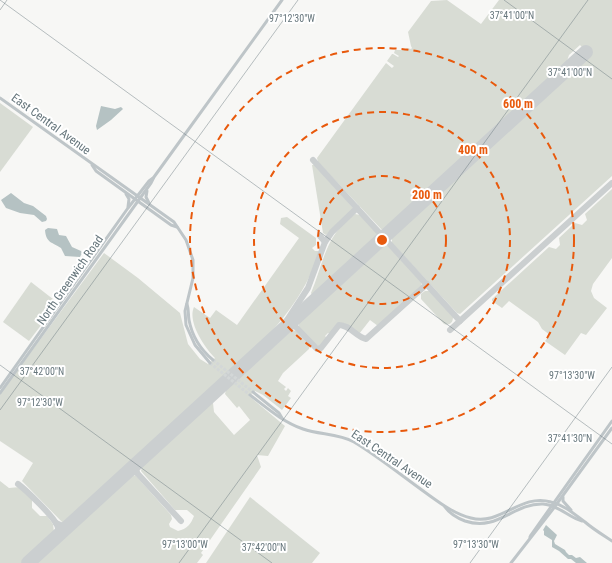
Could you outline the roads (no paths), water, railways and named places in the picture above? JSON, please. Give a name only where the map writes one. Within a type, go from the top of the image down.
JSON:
[{"type":"main road","name":"North Greenwich Road","points":[[0,388],[128,208],[147,189],[154,177],[282,0]]},
{"type":"main road","name":"East Central Avenue","points":[[0,98],[92,165],[99,168],[171,225],[177,227]]},
{"type":"main road","name":"East Central Avenue","points":[[92,165],[96,171],[124,191],[150,204],[174,222],[188,243],[193,260],[193,278],[185,310],[185,317],[190,335],[197,349],[210,363]]},
{"type":"main road","name":"North Greenwich Road","points":[[0,393],[149,181],[154,177]]},
{"type":"main road","points":[[147,189],[146,197],[150,204]]},
{"type":"main road","points":[[124,191],[129,199],[128,208]]},
{"type":"main road","name":"East Central Avenue","points":[[187,304],[190,325],[196,339],[204,352],[213,360]]},
{"type":"main road","name":"East Central Avenue","points":[[252,393],[277,416],[302,428],[338,435],[354,442],[444,506],[462,516],[481,520],[496,518],[526,502],[538,500],[555,503],[574,513],[584,522],[612,541]]},
{"type":"main road","points":[[511,563],[530,537],[533,536],[612,421]]},
{"type":"main road","points":[[555,503],[564,496],[612,428]]},
{"type":"main road","points":[[606,430],[609,433]]},
{"type":"main road","points":[[564,496],[564,502],[574,513]]},
{"type":"main road","name":"East Central Avenue","points":[[444,506],[448,511],[461,519],[478,523],[497,521],[521,508],[545,504],[553,506],[584,522]]},
{"type":"tunnel","points":[[213,360],[253,392]]},
{"type":"tunnel","points":[[210,363],[250,395]]}]
